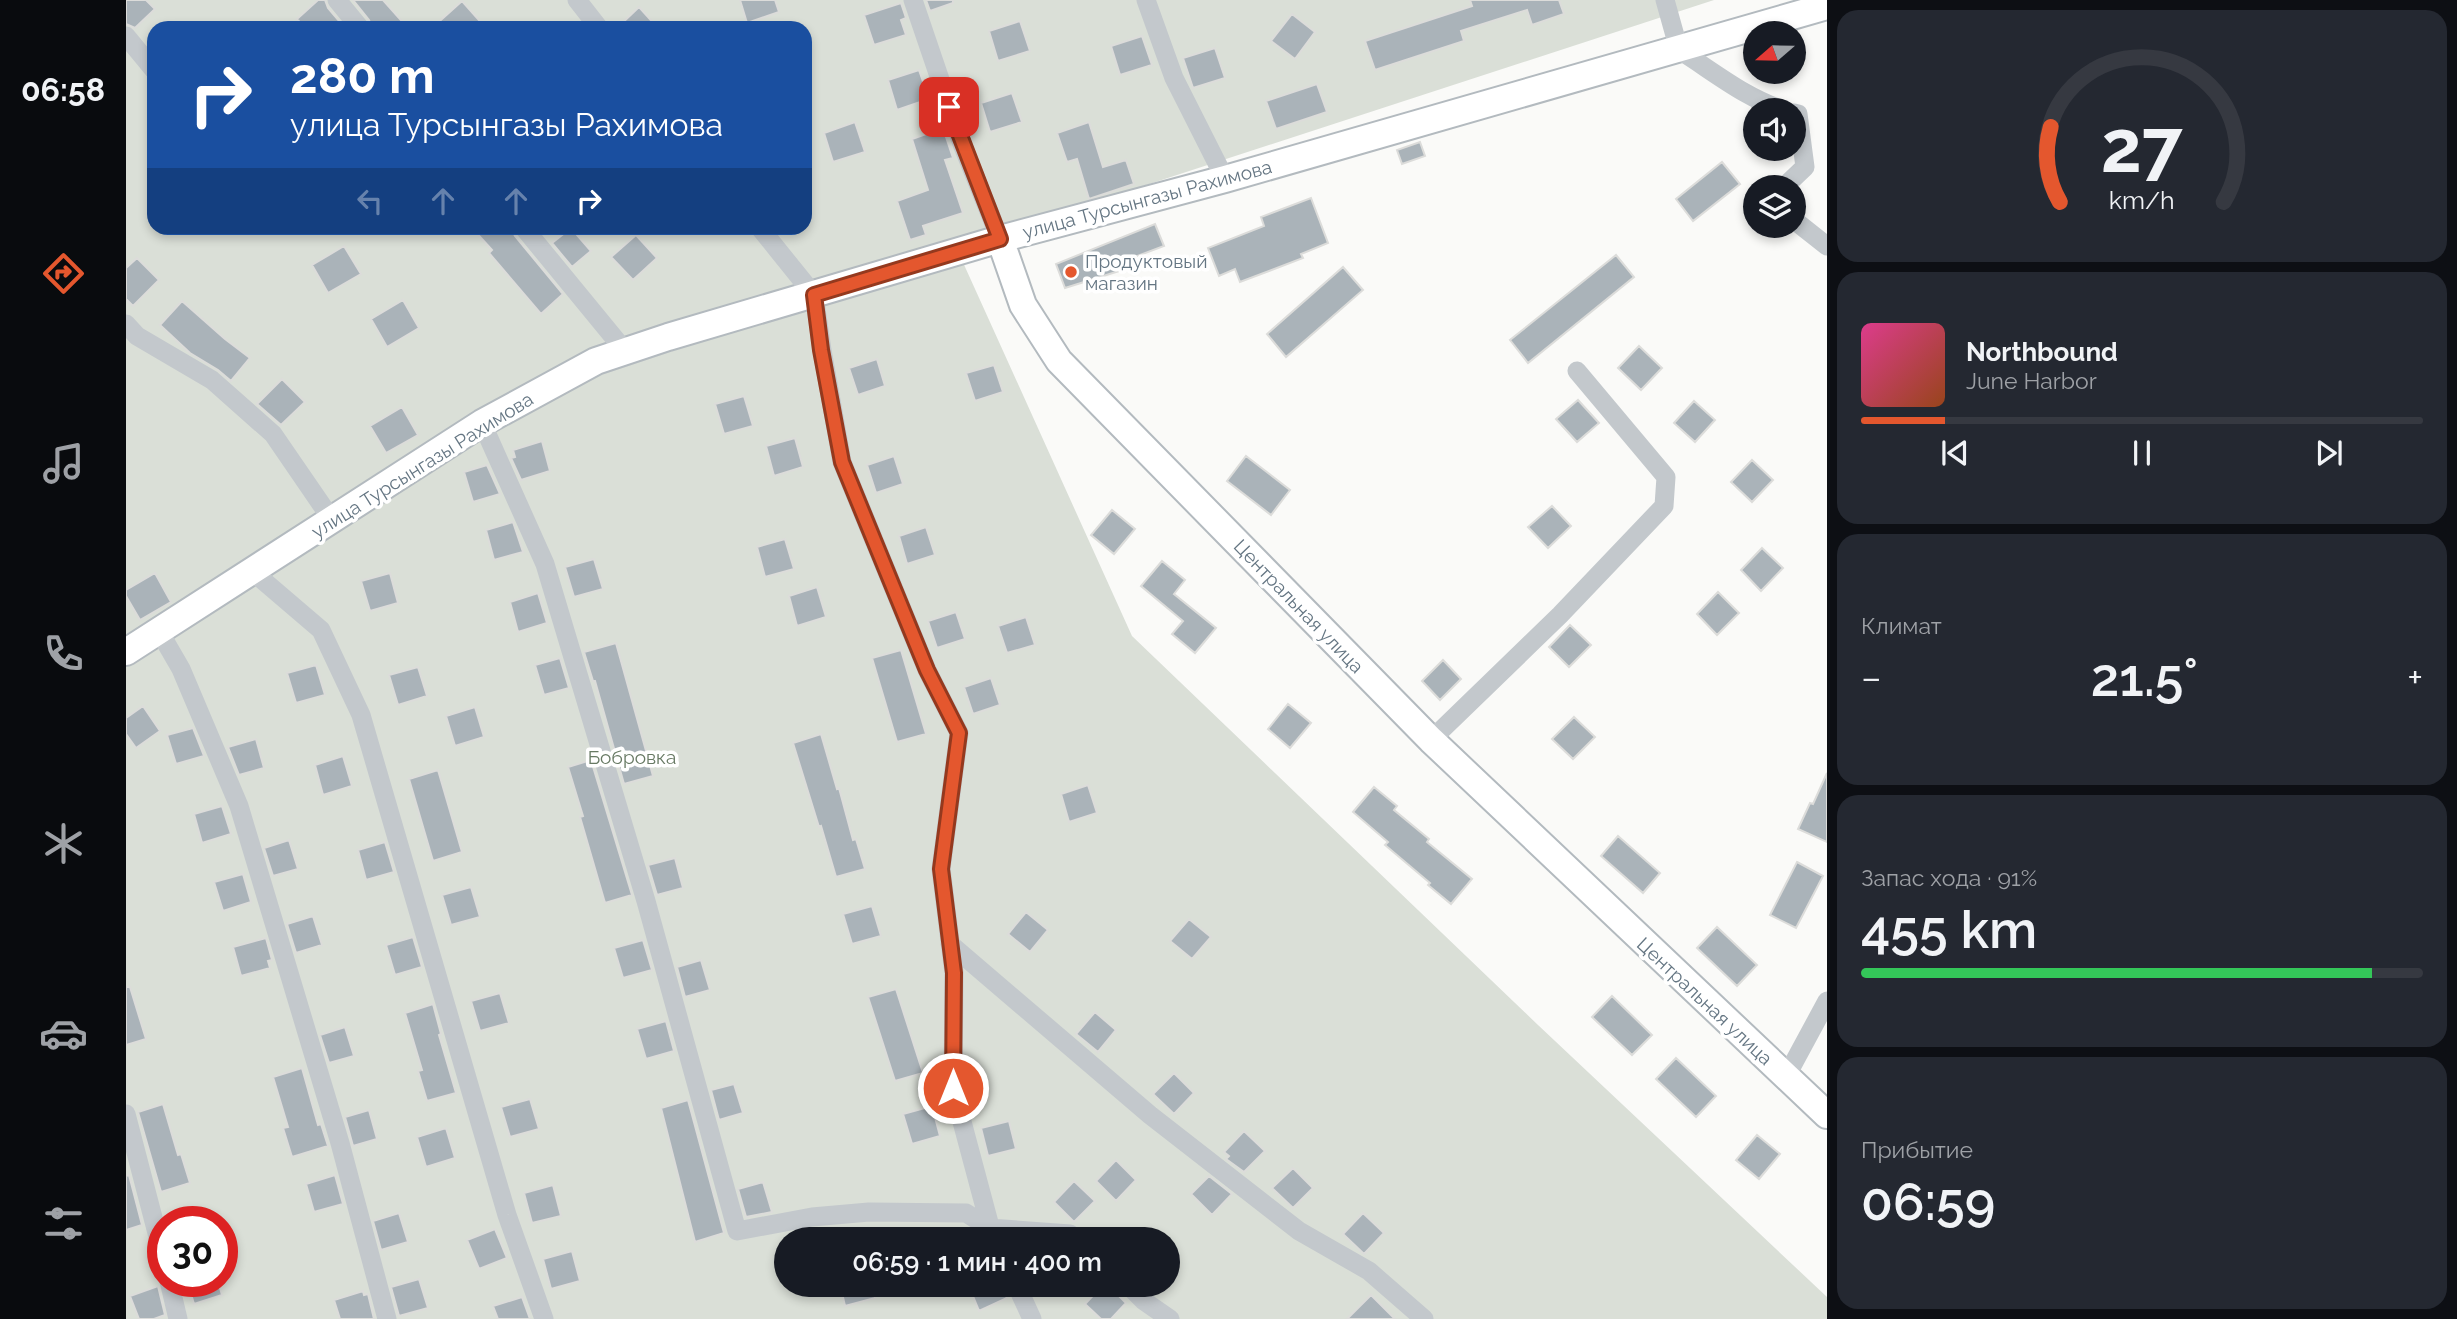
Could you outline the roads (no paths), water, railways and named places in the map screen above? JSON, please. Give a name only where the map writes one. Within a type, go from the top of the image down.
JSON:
[{"type":"street","points":[[337,0],[354,21]]},
{"type":"street","points":[[577,0],[594,21]]},
{"type":"street","name":"Центральная улица","points":[[914,0],[962,144],[1023,305],[1059,361],[1432,740],[1827,1115]]},
{"type":"street","points":[[1146,0],[1174,78],[1225,179]]},
{"type":"street","points":[[1665,0],[1679,50],[1754,98]]},
{"type":"street","name":"улица Турсынгазы Рахимова","points":[[126,652],[482,423],[596,361],[1000,239],[1225,179],[1827,6]]},
{"type":"street","points":[[126,36],[147,62]]},
{"type":"street","points":[[1797,175],[1805,167],[1804,161]]},
{"type":"street","points":[[1806,229],[1827,246]]},
{"type":"street","points":[[530,235],[625,351]]},
{"type":"street","points":[[766,235],[814,295],[821,350],[842,462],[927,670],[959,733],[941,869],[954,973],[953,1088],[990,1227]]},
{"type":"street","points":[[130,332],[212,380],[273,434],[332,520]]},
{"type":"street","points":[[1432,740],[1560,615],[1664,506],[1666,477],[1577,371]]},
{"type":"street","points":[[482,423],[545,565],[642,888],[737,1231],[812,1217],[869,1212],[965,1213],[983,1227]]},
{"type":"street","points":[[252,571],[321,630],[361,715],[507,1215],[544,1319]]},
{"type":"street","points":[[159,631],[181,669],[239,806],[337,1130],[387,1319]]},
{"type":"street","points":[[950,944],[1161,1123],[1299,1231],[1369,1271],[1424,1319]]},
{"type":"street","points":[[1786,1077],[1827,1001]]},
{"type":"street","points":[[126,1114],[150,1206]]},
{"type":"street","points":[[173,1297],[178,1319]]},
{"type":"street","points":[[1022,1297],[1032,1319]]},
{"type":"street","points":[[1141,1297],[1170,1319]]},
{"type":"place","name":"Продуктовый магазин","points":[[1071,272]]},
{"type":"park label","name":"Бобровка","points":[[632,757]]}]
